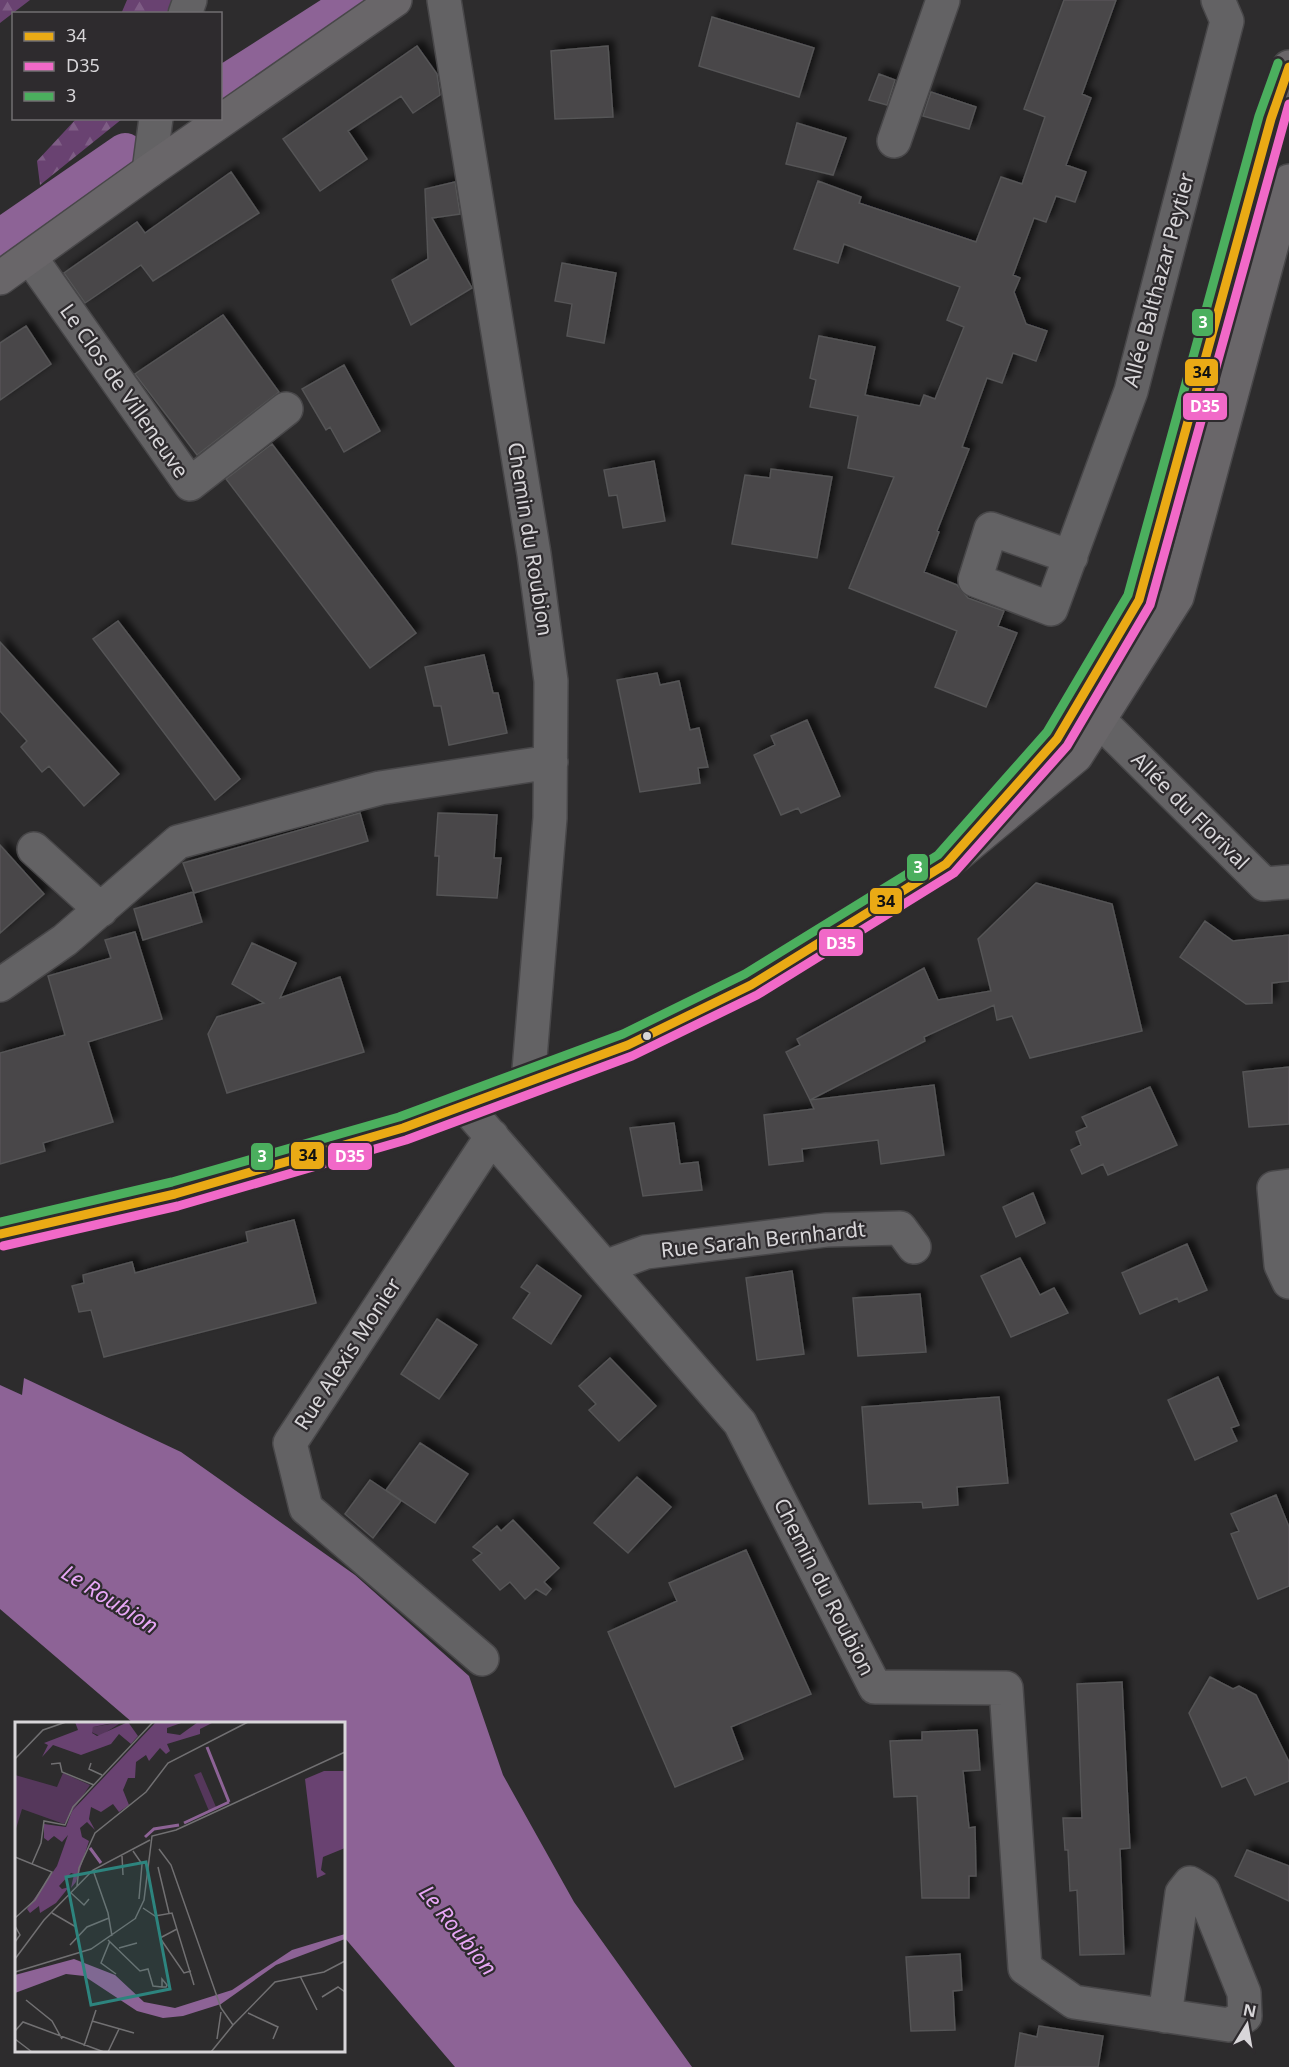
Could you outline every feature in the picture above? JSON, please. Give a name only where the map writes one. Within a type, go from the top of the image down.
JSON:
[{"type":"main road","points":[[0,278],[395,0]]},
{"type":"main road","points":[[946,864],[1057,739],[1139,600],[1271,119],[1289,67]]},
{"type":"main road","points":[[0,1234],[175,1194],[404,1128],[628,1045],[750,985],[946,864],[1076,756],[1177,597],[1289,181]]},
{"type":"street","name":"Chemin du Roubion","points":[[444,0],[535,566],[551,681],[550,818],[528,1082]]},
{"type":"street","points":[[894,141],[943,0]]},
{"type":"street","name":"Allée Balthazar Peytier","points":[[1071,557],[1134,379],[1227,21],[1218,0]]},
{"type":"street","points":[[149,171],[156,120]]},
{"type":"street","name":"Le Clos de Villeneuve","points":[[30,257],[190,484],[286,409]]},
{"type":"street","name":"Allée du Florival","points":[[1099,720],[1264,884],[1289,882]]},
{"type":"street","points":[[0,985],[65,940],[178,842],[380,788],[551,762]]},
{"type":"street","points":[[34,849],[101,910]]},
{"type":"street","name":"Chemin du Roubion","points":[[465,1106],[740,1423],[874,1687],[1006,1688],[1025,1968],[1074,2002],[1166,2016]]},
{"type":"street","name":"Rue Alexis Monier","points":[[482,1659],[306,1508],[290,1443],[492,1136]]},
{"type":"street","points":[[1289,1186],[1274,1188],[1284,1234],[1281,1265],[1289,1282]]},
{"type":"street","name":"Rue Sarah Bernhardt","points":[[605,1267],[646,1252],[826,1230],[900,1228],[914,1247]]},
{"type":"green space","points":[[0,0],[30,0],[12,12],[0,23]]},
{"type":"green space","points":[[127,0],[173,0],[168,12],[122,12]]},
{"type":"green space","points":[[75,120],[121,120],[40,185],[37,161]]},
{"type":"water","name":"Le Roubion","points":[[24,1378],[181,1452],[355,1575],[469,1676],[503,1775],[574,1902],[692,2067],[455,2067],[345,1938],[345,1722],[132,1722],[0,1609],[0,1385],[22,1395]]},
{"type":"building","points":[[1064,0],[1116,0],[1082,94],[1091,98],[1066,165],[1086,172],[1075,202],[1056,196],[1046,222],[1034,218],[1013,275],[1020,278],[1014,292],[1026,324],[1047,331],[1036,361],[1013,353],[1002,383],[987,378],[962,447],[969,449],[937,531],[939,532],[924,572],[957,585],[968,598],[1004,611],[998,626],[1017,633],[986,707],[935,687],[957,631],[849,588],[894,477],[848,468],[858,416],[810,407],[816,380],[810,378],[819,336],[875,347],[865,395],[920,406],[924,395],[935,399],[964,327],[947,320],[960,287],[844,244],[838,263],[794,249],[818,181],[861,197],[859,203],[976,242],[1001,177],[1022,184],[1045,117],[1024,109]]},
{"type":"building","points":[[712,17],[814,48],[799,97],[699,66]]},
{"type":"building","points":[[417,46],[437,74],[440,95],[413,113],[401,96],[348,131],[367,159],[320,191],[283,139]]},
{"type":"building","points":[[608,46],[613,117],[555,119],[551,51]]},
{"type":"building","points":[[879,74],[895,80],[887,105],[869,100]]},
{"type":"building","points":[[931,92],[976,107],[969,129],[923,116]]},
{"type":"building","points":[[797,123],[846,138],[833,175],[786,164]]},
{"type":"building","points":[[231,172],[259,213],[153,281],[141,265],[85,303],[64,273],[137,222],[145,233]]},
{"type":"building","points":[[455,182],[460,214],[432,218],[472,288],[411,325],[392,280],[428,259],[425,189]]},
{"type":"building","points":[[562,263],[616,273],[604,343],[567,336],[572,304],[555,301]]},
{"type":"building","points":[[223,315],[279,392],[197,455],[135,374]]},
{"type":"building","points":[[26,326],[51,364],[0,400],[0,343]]},
{"type":"building","points":[[344,365],[380,431],[344,452],[330,427],[326,430],[302,389]]},
{"type":"building","points":[[272,444],[416,633],[370,668],[226,479]]},
{"type":"building","points":[[654,461],[665,521],[623,528],[617,495],[609,496],[604,470]]},
{"type":"building","points":[[771,469],[832,477],[817,558],[732,544],[745,475],[770,478]]},
{"type":"building","points":[[118,621],[240,779],[215,800],[93,639]]},
{"type":"building","points":[[0,642],[119,774],[84,806],[49,766],[42,772],[21,747],[27,741],[0,711]]},
{"type":"building","points":[[484,655],[493,693],[498,693],[507,733],[449,745],[441,706],[434,706],[425,667]]},
{"type":"building","points":[[657,673],[660,685],[679,681],[690,730],[699,728],[708,767],[698,768],[700,783],[640,792],[617,680]]},
{"type":"building","points":[[807,720],[840,796],[801,813],[798,808],[781,815],[754,755],[775,745],[771,736]]},
{"type":"building","points":[[360,813],[368,841],[194,893],[183,863]]},
{"type":"building","points":[[438,813],[497,815],[494,858],[501,858],[497,898],[437,895],[439,856],[435,856]]},
{"type":"building","points":[[0,845],[44,894],[0,933]]},
{"type":"building","points":[[1036,883],[1112,904],[1142,1031],[1030,1058],[1012,1016],[997,1020],[994,1005],[924,1037],[925,1041],[810,1100],[786,1052],[800,1045],[797,1039],[924,968],[938,1000],[991,991],[978,939]]},
{"type":"building","points":[[193,892],[202,922],[143,940],[134,909]]},
{"type":"building","points":[[1205,921],[1233,941],[1289,935],[1289,981],[1272,983],[1272,1003],[1246,1004],[1180,957]]},
{"type":"building","points":[[135,932],[162,1019],[88,1042],[113,1122],[43,1143],[45,1151],[0,1164],[0,1053],[65,1035],[48,976],[111,958],[105,940]]},
{"type":"building","points":[[252,943],[296,963],[280,998],[340,977],[364,1052],[227,1093],[208,1034],[217,1017],[264,1003],[232,984]]},
{"type":"building","points":[[1289,1067],[1289,1124],[1249,1127],[1243,1072]]},
{"type":"building","points":[[934,1085],[944,1155],[881,1164],[878,1140],[802,1149],[803,1161],[769,1165],[764,1115],[814,1109],[810,1100]]},
{"type":"building","points":[[1150,1087],[1177,1145],[1108,1175],[1103,1164],[1082,1174],[1071,1150],[1081,1145],[1076,1132],[1087,1127],[1082,1117]]},
{"type":"building","points":[[674,1123],[680,1164],[698,1162],[702,1190],[643,1196],[630,1128]]},
{"type":"building","points":[[1033,1193],[1045,1223],[1016,1237],[1003,1207]]},
{"type":"building","points":[[294,1220],[316,1303],[104,1357],[91,1310],[79,1312],[72,1286],[84,1283],[83,1275],[132,1262],[135,1273],[248,1242],[246,1232]]},
{"type":"building","points":[[1187,1244],[1207,1290],[1179,1302],[1177,1298],[1140,1314],[1122,1273]]},
{"type":"building","points":[[1020,1258],[1040,1295],[1054,1288],[1068,1313],[1011,1337],[981,1276]]},
{"type":"building","points":[[537,1265],[581,1296],[551,1344],[513,1318],[530,1293],[521,1287]]},
{"type":"building","points":[[792,1271],[804,1354],[757,1360],[746,1278]]},
{"type":"building","points":[[920,1294],[926,1352],[858,1356],[853,1298]]},
{"type":"building","points":[[437,1319],[477,1345],[439,1399],[401,1374]]},
{"type":"building","points":[[610,1358],[656,1406],[619,1441],[589,1410],[596,1404],[579,1386]]},
{"type":"building","points":[[1218,1377],[1239,1425],[1231,1428],[1237,1441],[1195,1460],[1168,1400]]},
{"type":"building","points":[[999,1397],[1008,1483],[957,1487],[958,1505],[923,1508],[922,1502],[869,1504],[862,1407]]},
{"type":"building","points":[[420,1443],[468,1474],[435,1523],[386,1490]]},
{"type":"building","points":[[637,1477],[671,1507],[628,1553],[594,1523]]},
{"type":"building","points":[[370,1480],[401,1501],[373,1538],[345,1514]]},
{"type":"building","points":[[1276,1495],[1289,1527],[1289,1586],[1258,1599],[1231,1534],[1239,1531],[1231,1514]]},
{"type":"building","points":[[513,1520],[559,1568],[544,1582],[551,1589],[546,1595],[536,1589],[525,1599],[510,1582],[500,1590],[473,1560],[482,1553],[473,1547],[497,1526],[501,1531]]},
{"type":"building","points":[[746,1550],[811,1694],[731,1727],[743,1759],[675,1787],[608,1632],[677,1601],[669,1583]]},
{"type":"building","points":[[1210,1677],[1233,1689],[1239,1686],[1256,1695],[1289,1762],[1289,1781],[1255,1795],[1246,1777],[1222,1787],[1189,1713]]},
{"type":"building","points":[[1122,1682],[1130,1848],[1120,1849],[1124,1954],[1080,1955],[1077,1890],[1070,1891],[1068,1850],[1065,1850],[1063,1818],[1082,1818],[1077,1684]]},
{"type":"building","points":[[977,1730],[980,1770],[963,1771],[969,1828],[975,1827],[976,1876],[969,1876],[969,1898],[922,1898],[917,1796],[894,1797],[890,1741],[922,1740],[922,1732]]},
{"type":"building","points":[[1247,1850],[1289,1866],[1289,1901],[1235,1876]]},
{"type":"building","points":[[960,1954],[962,1990],[953,1991],[955,2030],[911,2031],[906,1957]]},
{"type":"building","points":[[1039,2026],[1103,2036],[1098,2067],[1015,2067],[1020,2033],[1037,2037]]},
{"type":"waterway","points":[[222,86],[356,0]]},
{"type":"waterway","points":[[0,238],[125,152]]},
{"type":"transit line","name":"3","points":[[0,1222],[172,1182],[399,1117],[623,1034],[745,974],[938,855],[1047,732],[1128,595],[1259,116],[1278,63]]},
{"type":"transit line","name":"34","points":[[0,1234],[175,1194],[403,1128],[628,1045],[751,985],[946,864],[1057,739],[1139,600],[1271,119],[1289,67]]},
{"type":"transit line","name":"D35","points":[[3,1246],[178,1206],[406,1140],[632,1056],[757,995],[954,873],[1067,746],[1150,605],[1289,104]]}]
